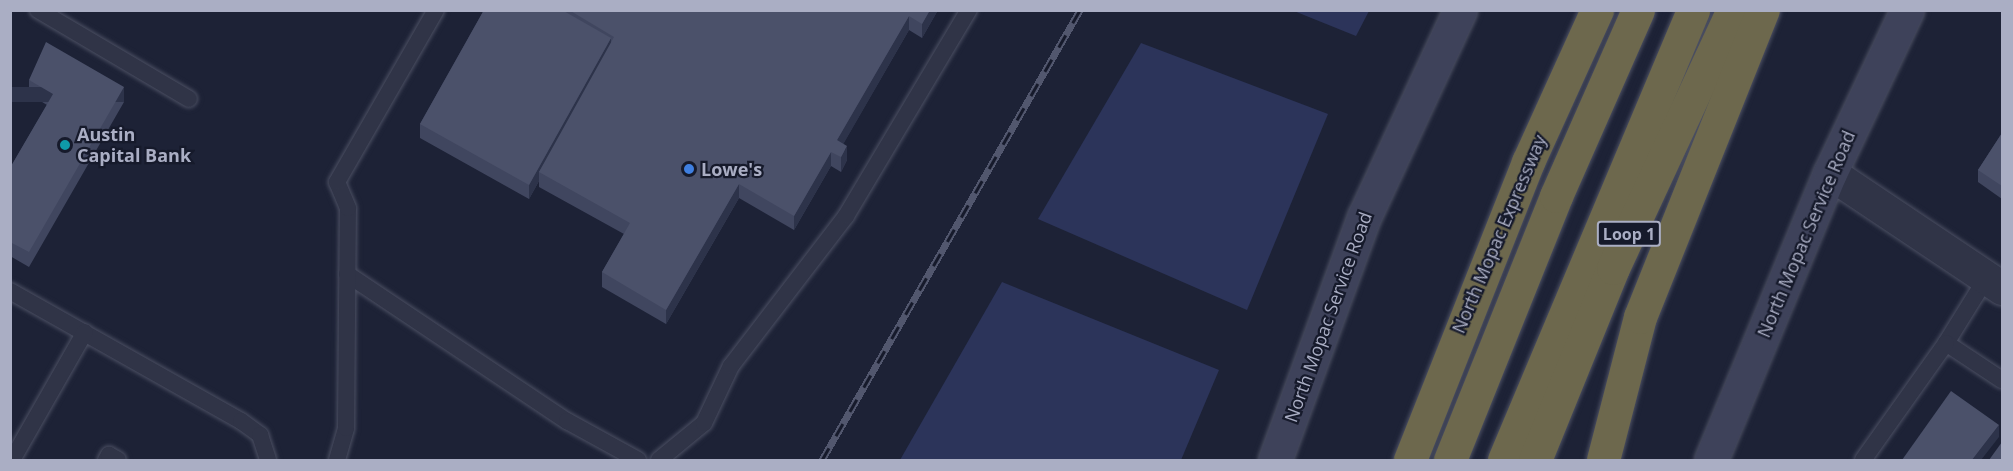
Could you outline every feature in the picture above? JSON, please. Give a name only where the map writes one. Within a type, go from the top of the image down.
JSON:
[{"type":"highway","name":"North Mopac Expressway","points":[[1410,460],[1528,162],[1597,10]]},
{"type":"highway","points":[[1450,460],[1556,196],[1638,10]]},
{"type":"highway","points":[[1504,460],[1693,10]]},
{"type":"highway","name":"Loop 1","points":[[1535,460],[1613,268],[1733,10]]},
{"type":"highway","points":[[1603,460],[1640,317],[1763,10]]},
{"type":"main road","name":"North Mopac Service Road","points":[[1275,460],[1364,217],[1460,10]]},
{"type":"main road","name":"North Mopac Service Road","points":[[1711,460],[1830,173],[1906,10]]},
{"type":"street","points":[[1830,173],[1995,282]]},
{"type":"lane","points":[[38,10],[189,99]]},
{"type":"lane","points":[[337,460],[346,428],[348,208],[337,182],[436,10]]},
{"type":"lane","points":[[659,460],[704,423],[731,366],[846,216],[969,10]]},
{"type":"lane","points":[[347,274],[567,421],[638,460]]},
{"type":"lane","points":[[1863,460],[1946,343],[1995,282]]},
{"type":"lane","points":[[10,291],[242,421],[260,435],[268,460]]},
{"type":"lane","points":[[12,460],[85,332]]},
{"type":"lane","points":[[1946,343],[2002,380]]},
{"type":"lane","points":[[106,460],[109,455],[118,460]]},
{"type":"water","points":[[1294,11],[1369,11],[1356,36]]},
{"type":"water","points":[[1141,43],[1328,114],[1247,310],[1038,219]]},
{"type":"water","points":[[1002,282],[1219,370],[1181,460],[900,460]]},
{"type":"building","points":[[484,10],[562,10],[611,38],[529,185],[420,124]]},
{"type":"building","name":"Lowe's","points":[[569,10],[930,10],[922,24],[909,16],[837,140],[847,146],[841,157],[831,152],[794,216],[739,184],[666,310],[602,272],[630,223],[539,172],[614,37]]},
{"type":"building","name":"Austin Capital Bank","points":[[46,42],[124,87],[29,252],[10,242],[10,168],[53,94],[29,80]]},
{"type":"building","points":[[2002,133],[2002,186],[1978,170]]},
{"type":"building","points":[[1951,391],[1999,425],[1972,460],[1902,460]]},
{"type":"building","points":[[2002,442],[2002,460],[1989,460]]},
{"type":"railway","points":[[822,460],[1080,10]]},
{"type":"place","name":"Austin Capital Bank","points":[[65,145]]},
{"type":"place","name":"Lowe's","points":[[689,169]]}]
